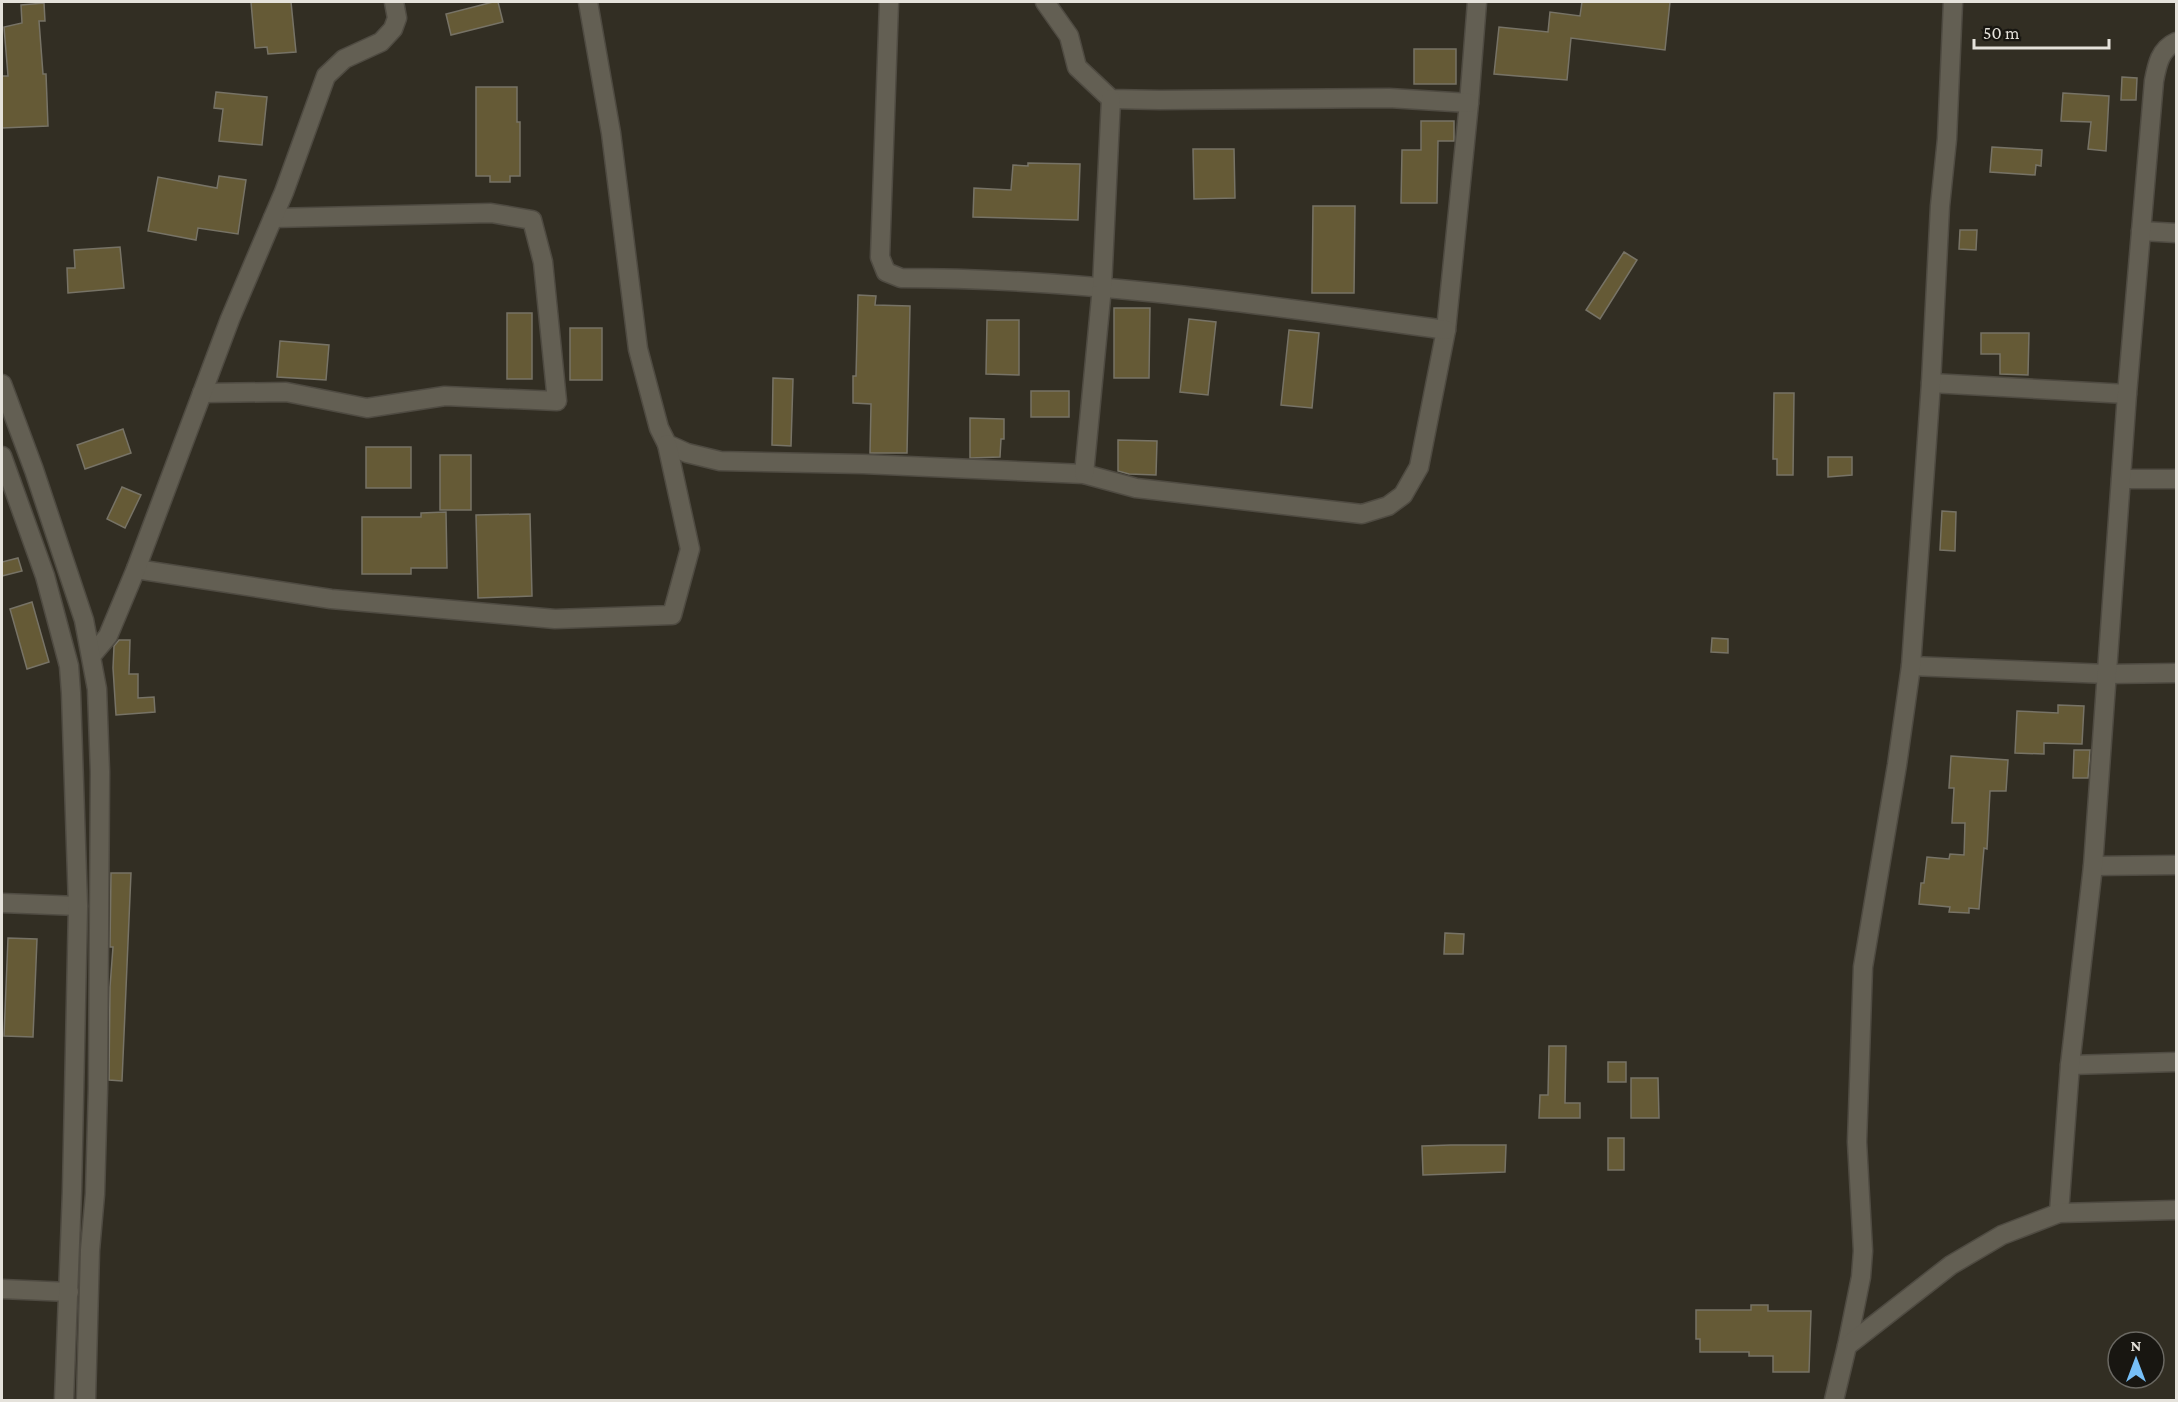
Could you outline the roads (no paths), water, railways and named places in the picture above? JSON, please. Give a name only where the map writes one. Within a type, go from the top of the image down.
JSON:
[{"type":"street","points":[[92,655],[108,636],[136,569],[230,319],[273,218],[326,76],[344,59],[381,42],[393,29],[397,18],[394,2]]},
{"type":"street","points":[[136,569],[331,599],[555,619],[672,615],[690,549],[667,444],[659,428],[638,349],[611,133],[588,2]]},
{"type":"street","points":[[889,2],[880,257],[886,272],[900,278],[1102,287],[1221,299],[1446,330]]},
{"type":"street","points":[[1045,2],[1069,36],[1077,67],[1111,99],[1389,98],[1469,103]]},
{"type":"street","points":[[667,444],[687,453],[720,461],[863,464],[1084,474],[1136,488],[1362,514],[1388,506],[1403,495],[1419,467],[1446,330],[1477,2]]},
{"type":"street","points":[[1834,1401],[1861,1277],[1863,1251],[1857,1142],[1863,967],[1911,666],[1931,382],[1940,206],[1947,139],[1953,2]]},
{"type":"street","points":[[2059,1213],[2070,1065],[2093,866],[2127,394],[2154,81],[2162,54],[2169,45],[2176,42]]},
{"type":"street","points":[[1084,474],[1102,287],[1111,99]]},
{"type":"street","points":[[202,393],[286,392],[367,408],[445,396],[557,401],[543,262],[532,220],[491,213],[273,218]]},
{"type":"street","points":[[2141,231],[2176,233]]},
{"type":"street","points":[[1931,382],[2127,394]]},
{"type":"street","points":[[2,384],[64,556],[84,620],[97,689],[99,761],[98,1076],[86,1401]]},
{"type":"street","points":[[2,456],[45,576],[69,666],[78,906],[69,1292],[64,1401]]},
{"type":"street","points":[[2121,479],[2176,479]]},
{"type":"street","points":[[1911,666],[2108,674],[2176,673]]},
{"type":"street","points":[[2093,866],[2176,865]]},
{"type":"street","points":[[2,903],[78,906]]},
{"type":"street","points":[[2070,1065],[2176,1062]]},
{"type":"street","points":[[1847,1346],[1951,1265],[2002,1235],[2059,1213],[2176,1210]]},
{"type":"street","points":[[2,1289],[69,1292]]}]
